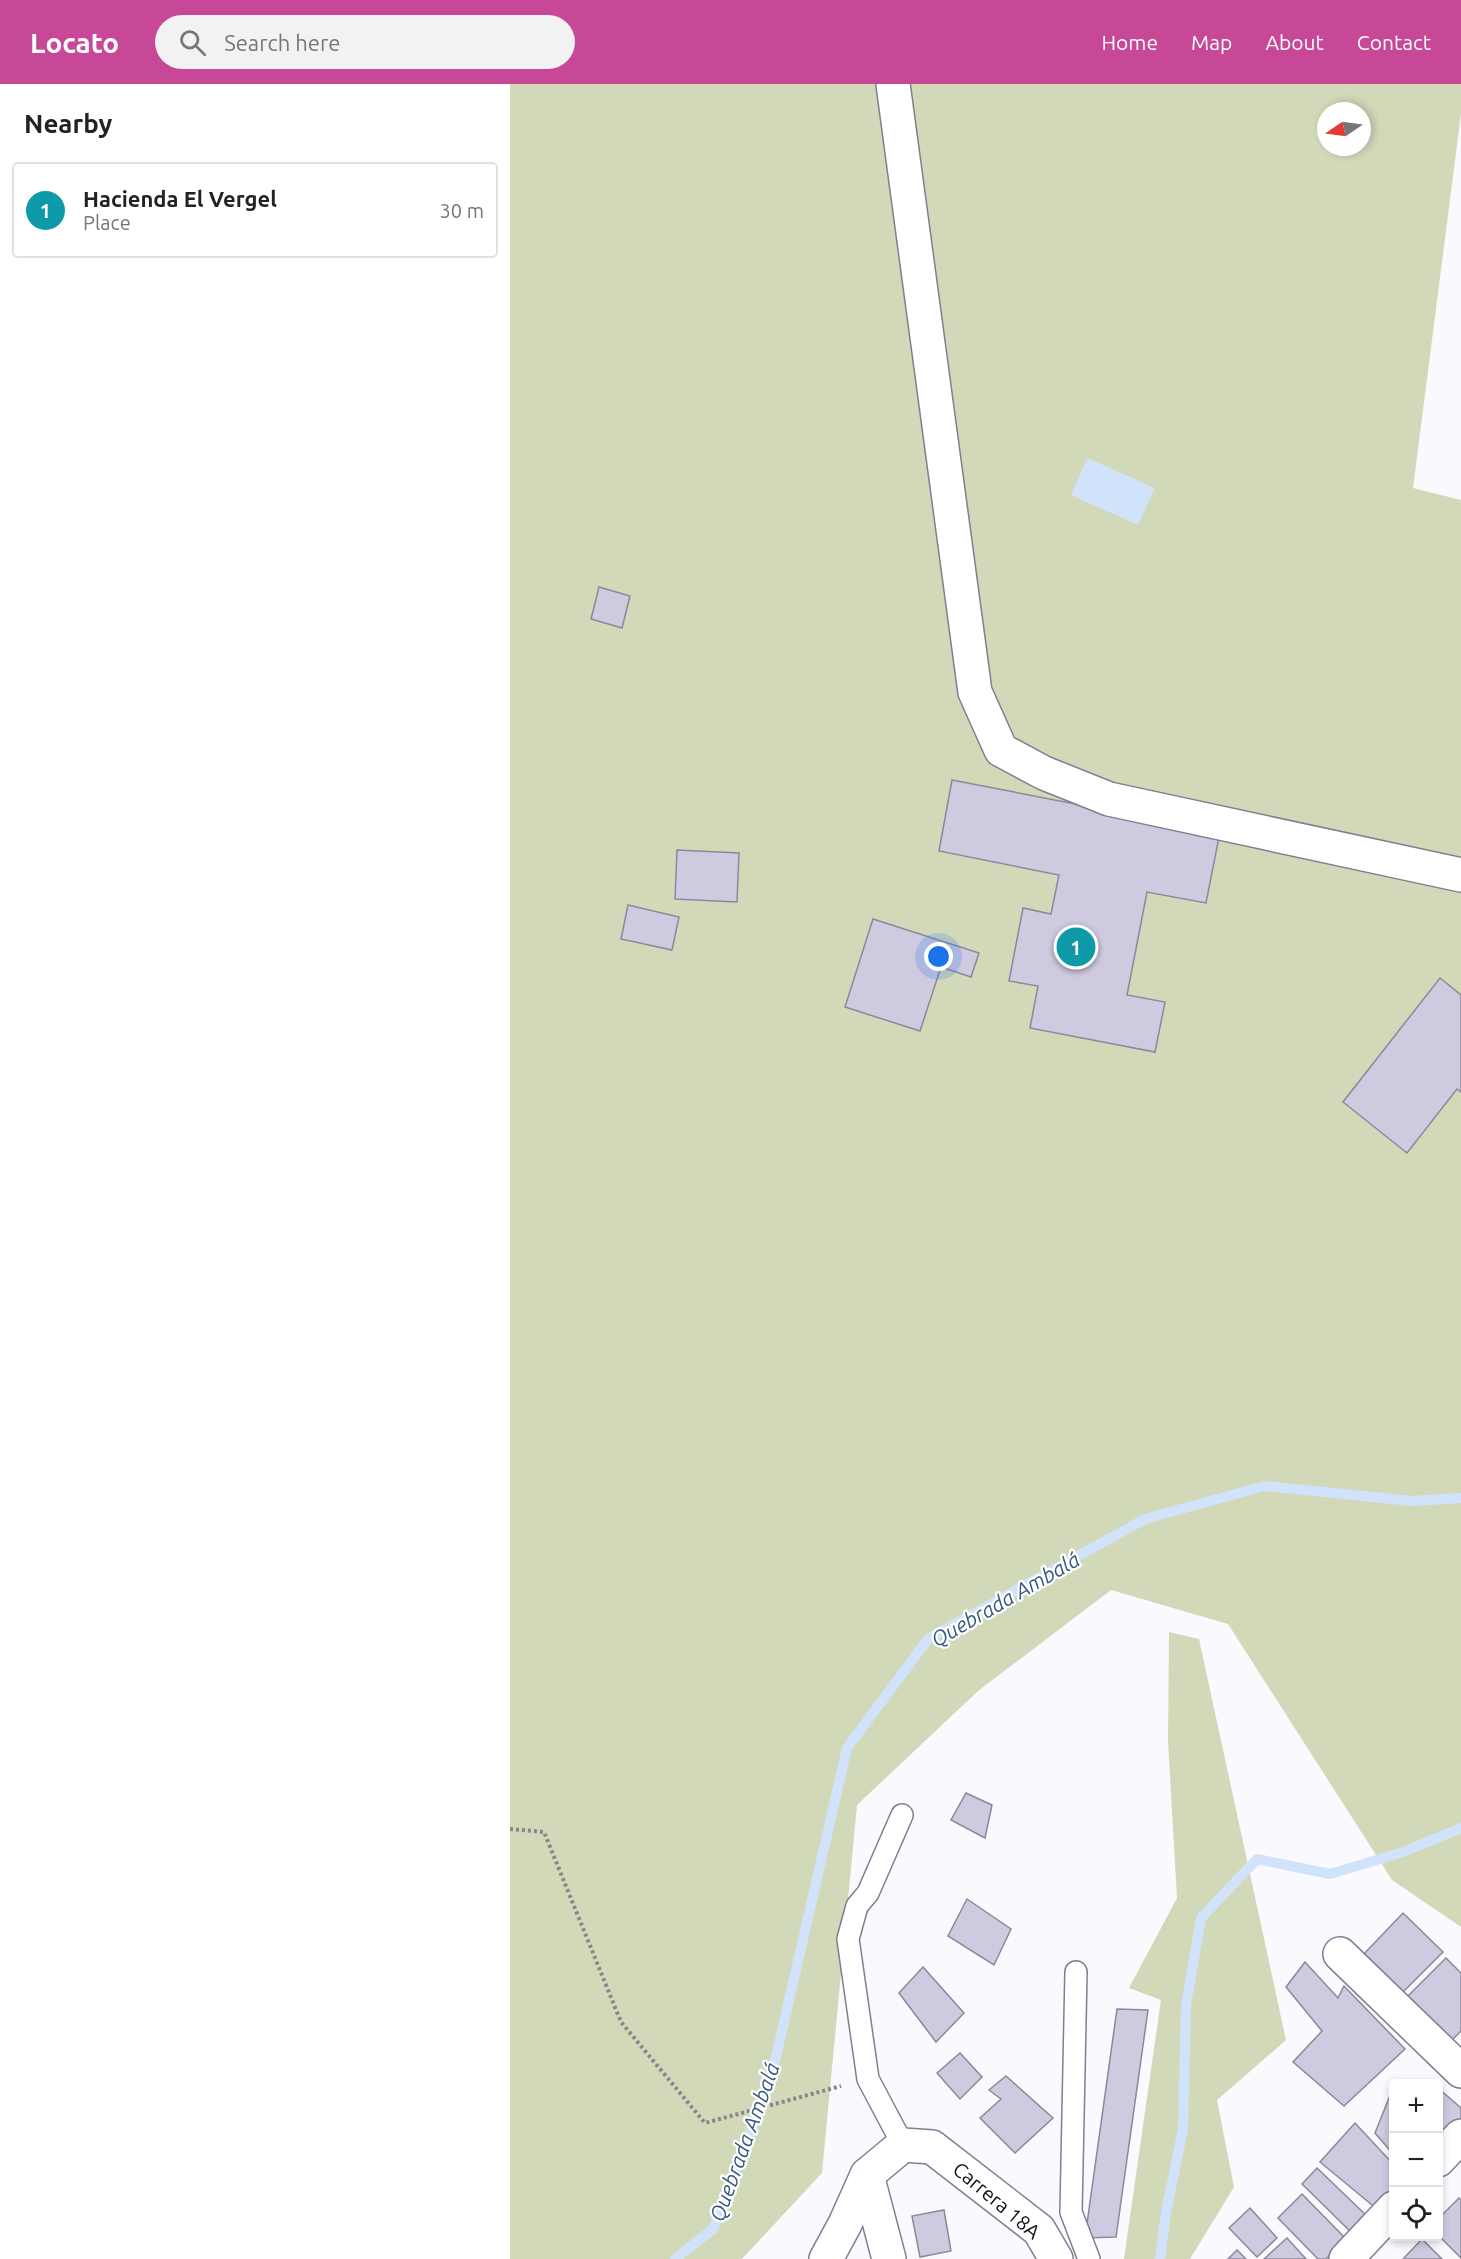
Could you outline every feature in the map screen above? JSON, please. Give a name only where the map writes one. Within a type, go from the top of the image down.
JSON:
[{"type":"street","points":[[893,84],[975,692],[1001,750],[1044,773],[1109,799],[1461,875]]},
{"type":"street","points":[[1340,1954],[1461,2071]]},
{"type":"street","points":[[1443,2155],[1461,2136]]},
{"type":"street","points":[[826,2259],[867,2175],[918,2146]]},
{"type":"street","name":"Carrera 18A","points":[[918,2146],[1039,2230],[1056,2259]]},
{"type":"street","points":[[867,2175],[889,2259]]},
{"type":"street","points":[[1346,2259],[1389,2213]]},
{"type":"lane","points":[[902,1815],[868,1893],[857,1906],[848,1939],[868,2079],[918,2146]]},
{"type":"lane","points":[[1076,1972],[1071,2212],[1089,2259]]},
{"type":"path","points":[[510,1829],[544,1832],[621,2022],[705,2123],[868,2079]]},
{"type":"green space","points":[[510,84],[1461,84],[1461,114],[1413,488],[1461,500],[1461,1927],[1392,1880],[1228,1624],[1111,1590],[978,1691],[857,1805],[822,2173],[742,2259],[510,2259]]},
{"type":"green space","points":[[1169,1632],[1199,1639],[1286,2040],[1217,2100],[1234,2187],[1190,2259],[1124,2259],[1161,2000],[1129,1988],[1177,1898],[1168,1741]]},
{"type":"water","points":[[1087,458],[1155,488],[1138,525],[1071,495]]},
{"type":"building","points":[[599,587],[630,596],[622,628],[591,619]]},
{"type":"building","points":[[952,780],[1220,832],[1206,903],[1147,892],[1127,995],[1165,1002],[1155,1052],[1030,1028],[1038,986],[1009,981],[1023,908],[1051,914],[1059,875],[939,851]]},
{"type":"building","points":[[677,850],[739,853],[737,902],[675,899]]},
{"type":"building","points":[[628,905],[679,917],[672,950],[621,939]]},
{"type":"building","points":[[873,919],[979,953],[971,977],[941,967],[920,1031],[845,1007]]},
{"type":"building","points":[[1440,978],[1461,995],[1461,1092],[1457,1089],[1407,1153],[1343,1102]]},
{"type":"building","points":[[966,1793],[992,1805],[985,1838],[951,1820]]},
{"type":"building","points":[[967,1899],[1011,1929],[994,1965],[948,1936]]},
{"type":"building","points":[[1403,1913],[1443,1952],[1400,1995],[1362,1956]]},
{"type":"building","points":[[1446,1958],[1461,1973],[1461,2031],[1447,2045],[1403,2001]]},
{"type":"building","points":[[1305,1962],[1338,1998],[1344,1986],[1405,2049],[1344,2106],[1293,2062],[1322,2031],[1286,1987]]},
{"type":"building","points":[[923,1967],[964,2013],[936,2042],[899,1993]]},
{"type":"building","points":[[1117,2009],[1148,2010],[1116,2237],[1085,2238]]},
{"type":"building","points":[[960,2053],[982,2077],[960,2099],[937,2073]]},
{"type":"building","points":[[1006,2076],[1053,2118],[1015,2153],[980,2118],[1001,2099],[989,2090]]},
{"type":"building","points":[[1443,2092],[1461,2108],[1461,2126],[1443,2139]]},
{"type":"building","points":[[1389,2098],[1389,2149],[1375,2133]]},
{"type":"building","points":[[1355,2123],[1389,2160],[1389,2207],[1383,2214],[1320,2162]]},
{"type":"building","points":[[1317,2168],[1370,2219],[1354,2235],[1302,2184]]},
{"type":"building","points":[[1302,2194],[1346,2239],[1326,2259],[1318,2259],[1278,2218]]},
{"type":"building","points":[[1459,2198],[1461,2200],[1461,2258],[1443,2240],[1443,2214]]},
{"type":"building","points":[[1250,2208],[1277,2238],[1257,2257],[1229,2228]]},
{"type":"building","points":[[944,2210],[951,2251],[920,2257],[912,2216]]},
{"type":"building","points":[[1287,2238],[1306,2259],[1264,2259]]},
{"type":"building","points":[[1420,2241],[1424,2241],[1442,2259],[1403,2259]]},
{"type":"building","points":[[1237,2250],[1246,2259],[1228,2259]]},
{"type":"waterway","name":"Quebrada Ambalá","points":[[675,2259],[713,2229],[770,2083],[847,1748],[928,1639],[1145,1519],[1265,1486],[1412,1501],[1461,1498]]},
{"type":"waterway","points":[[1160,2259],[1166,2212],[1183,2129],[1186,2005],[1201,1918],[1257,1859],[1330,1874],[1403,1852],[1461,1828]]},
{"type":"place","name":"Hacienda El Vergel","points":[[1076,947]]}]
